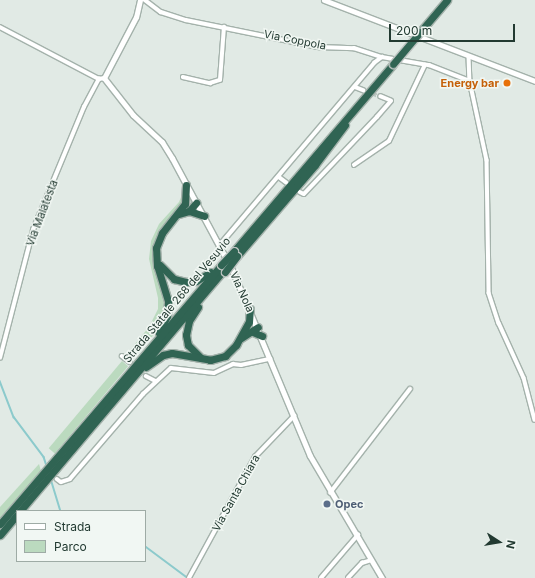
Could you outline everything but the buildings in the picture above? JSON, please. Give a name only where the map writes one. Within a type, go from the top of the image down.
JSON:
[{"type":"highway","name":"Strada Statale 268 del Vesuvio","points":[[0,524],[104,411],[223,267],[254,227],[447,0]]},
{"type":"highway","name":"Strada Statale 268 del Vesuvio","points":[[234,251],[315,165],[371,89]]},
{"type":"highway","points":[[132,370],[163,326],[167,316],[167,294],[158,262],[158,240],[179,214],[185,204],[186,185]]},
{"type":"highway","points":[[185,204],[196,202]]},
{"type":"highway","points":[[189,211],[196,202]]},
{"type":"highway","points":[[179,214],[189,211],[204,216]]},
{"type":"highway","points":[[158,262],[166,274],[186,282],[204,278],[223,267]]},
{"type":"highway","name":"Strada Statale 268 del Vesuvio","points":[[56,464],[132,370],[223,267]]},
{"type":"highway","points":[[204,360],[188,345],[186,328],[223,267]]},
{"type":"highway","points":[[104,411],[146,368],[163,355],[180,354],[204,360],[216,360],[225,356],[240,338],[250,318],[250,309]]},
{"type":"highway","points":[[246,326],[256,328],[262,336]]},
{"type":"highway","points":[[240,338],[256,328]]},
{"type":"highway","name":"Strada Statale 268 del Vesuvio","points":[[21,510],[43,478]]},
{"type":"highway","points":[[0,535],[16,516]]},
{"type":"street","points":[[0,27],[101,78],[131,26],[140,0]]},
{"type":"street","name":"Via Coppola","points":[[145,0],[172,16],[319,47],[354,48],[382,57],[425,65],[470,81]]},
{"type":"street","points":[[324,0],[535,81]]},
{"type":"street","points":[[183,77],[210,83],[220,80],[224,28]]},
{"type":"street","points":[[469,56],[470,81],[487,160],[489,292],[499,323],[524,378],[535,420]]},
{"type":"street","points":[[219,246],[382,57]]},
{"type":"street","points":[[354,165],[389,141],[425,65]]},
{"type":"street","name":"Via Nola","points":[[101,78],[133,115],[162,142],[204,216],[250,309],[256,328]]},
{"type":"street","name":"Via Malatesta","points":[[0,358],[33,230],[72,134],[101,78]]},
{"type":"street","points":[[355,87],[363,90]]},
{"type":"street","points":[[300,192],[304,194],[377,118],[391,100],[380,97]]},
{"type":"street","points":[[279,177],[286,182]]},
{"type":"street","points":[[262,336],[308,451],[330,493],[358,535],[382,578]]},
{"type":"street","points":[[122,356],[130,362]]},
{"type":"street","points":[[57,479],[62,482],[70,479],[156,381],[171,368],[214,373],[233,364],[241,365],[272,359]]},
{"type":"street","points":[[146,376],[156,381]]},
{"type":"street","points":[[330,493],[410,389]]},
{"type":"street","name":"Via Santa Chiara","points":[[189,578],[255,457],[294,416]]},
{"type":"street","points":[[321,578],[358,535]]},
{"type":"street","points":[[348,578],[362,563],[372,560]]},
{"type":"green space","points":[[183,192],[182,205],[159,230],[153,247],[165,291],[165,314],[156,332],[132,360],[126,355],[149,327],[158,309],[158,298],[149,259],[151,241],[159,224],[179,202]]},
{"type":"green space","points":[[122,361],[128,366],[55,453],[49,448]]},
{"type":"green space","points":[[39,464],[41,471],[0,518],[0,507]]},
{"type":"waterway","points":[[0,381],[14,417],[44,457],[47,466]]},
{"type":"waterway","points":[[51,479],[61,510]]},
{"type":"waterway","points":[[146,547],[188,578]]},
{"type":"tunnel","points":[[363,90],[381,97]]},
{"type":"place","name":"Energy bar","points":[[507,83]]},
{"type":"place","name":"Opec","points":[[327,504]]}]
